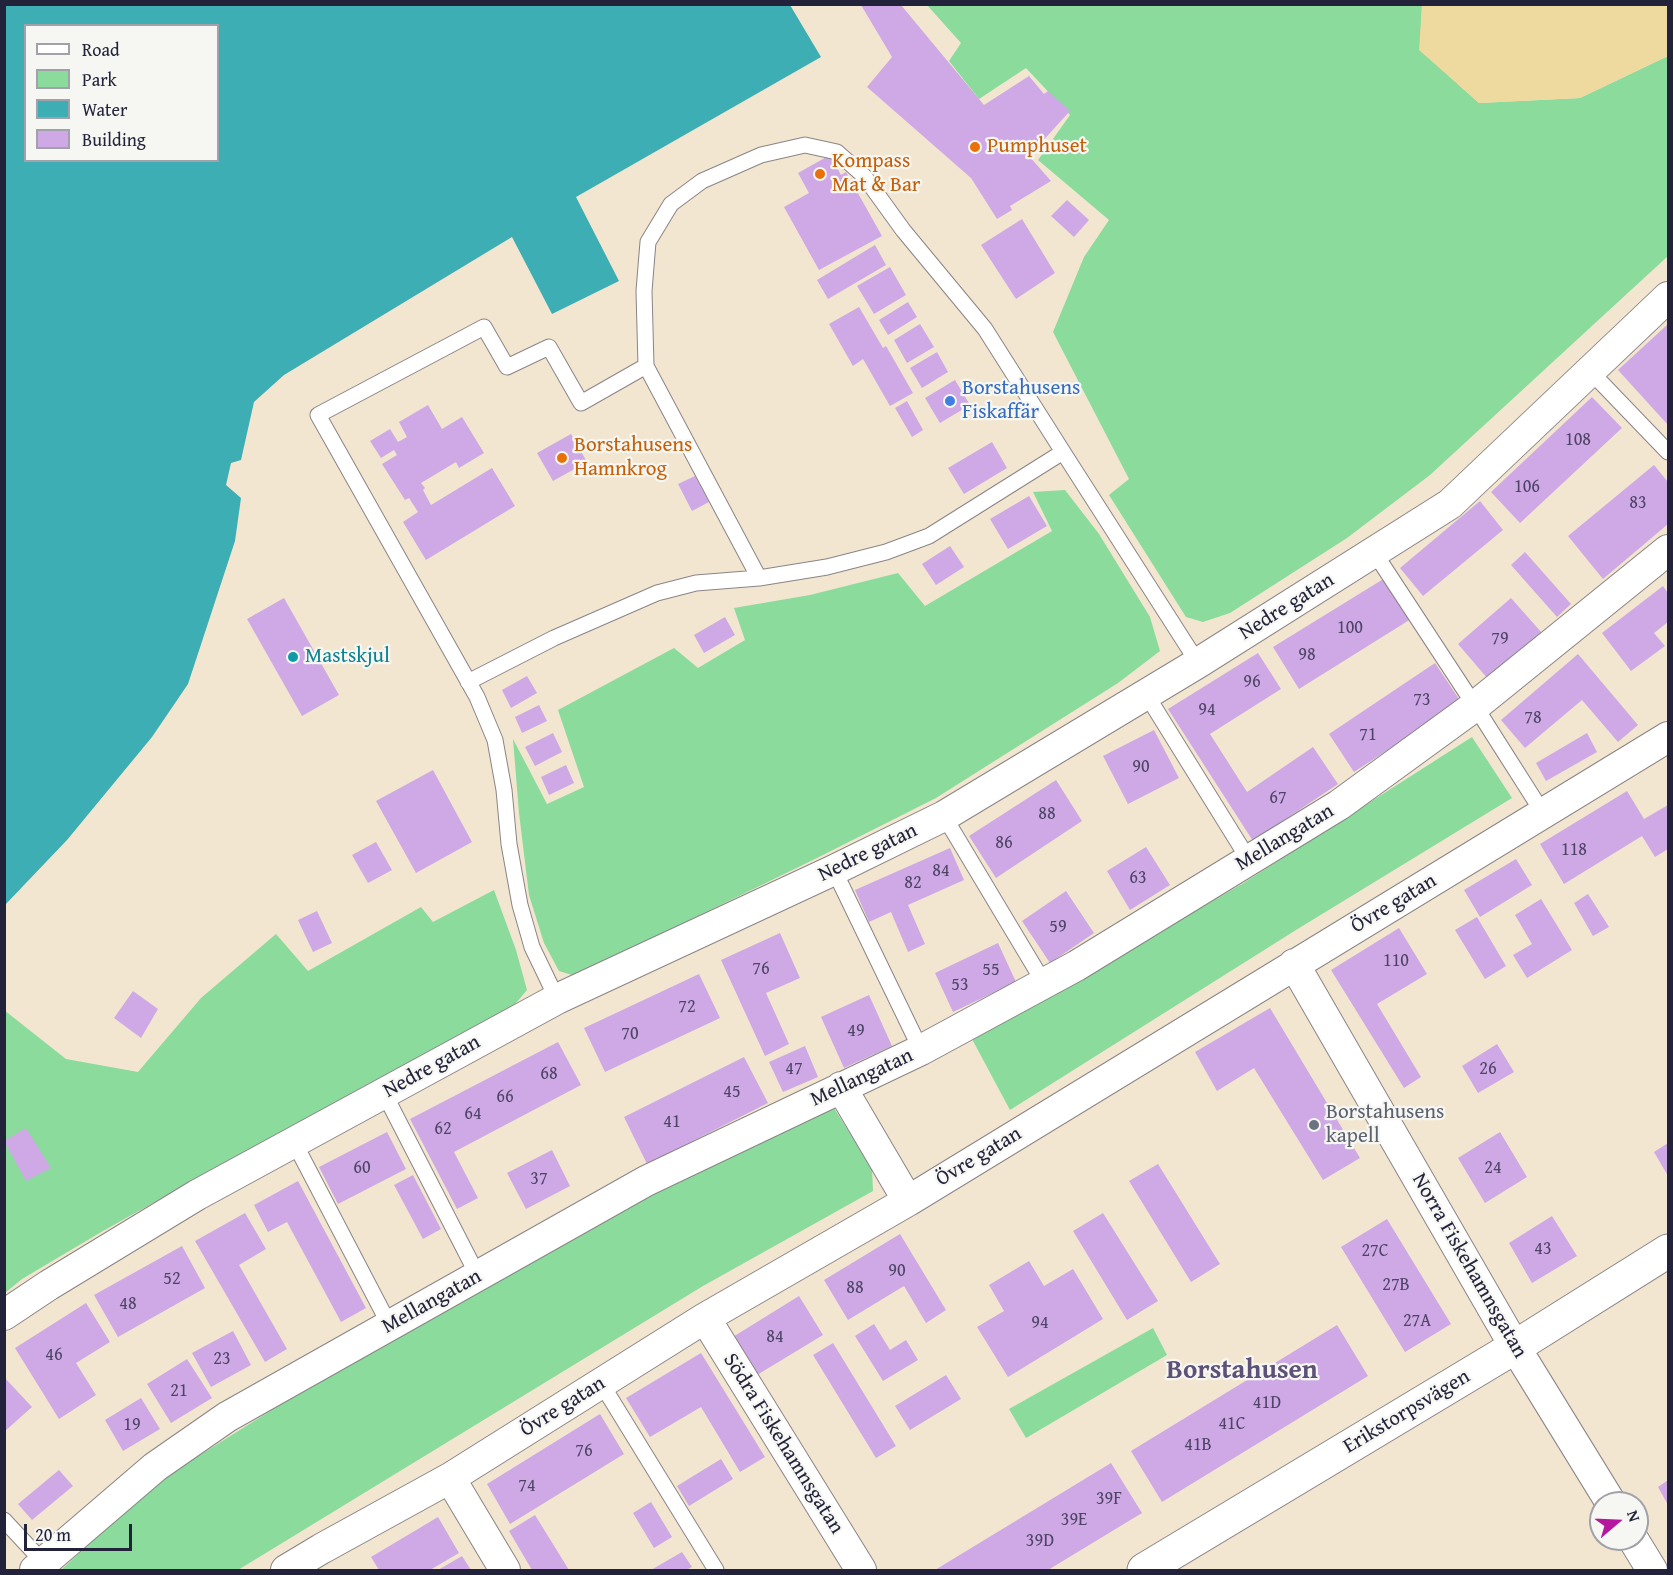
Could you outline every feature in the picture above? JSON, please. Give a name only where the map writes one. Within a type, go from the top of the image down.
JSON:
[{"type":"street","name":"Nedre gatan","points":[[4,1315],[197,1195],[294,1142],[556,999],[834,870],[944,816],[1198,663],[1450,504],[1668,297]]},
{"type":"street","name":"Mellangatan","points":[[40,1567],[156,1467],[227,1417],[646,1181],[921,1050],[1076,966],[1339,805],[1475,706],[1668,550]]},
{"type":"street","name":"Övre gatan","points":[[286,1570],[450,1478],[705,1318],[908,1201],[1668,737]]},
{"type":"street","name":"Norra Fiskehamnsgatan","points":[[1294,964],[1515,1347],[1604,1491]]},
{"type":"street","points":[[841,1088],[908,1201]]},
{"type":"street","name":"Erikstorpsvägen","points":[[1144,1570],[1515,1347],[1668,1251]]},
{"type":"street","name":"Södra Fiskehamnsgatan","points":[[705,1318],[861,1570]]},
{"type":"street","points":[[450,1478],[505,1570]]},
{"type":"street","points":[[1640,1551],[1652,1570]]},
{"type":"lane","points":[[759,578],[646,366],[644,291],[648,242],[670,204],[702,181],[761,155],[805,145],[837,152],[864,176],[903,230],[985,329],[1198,663]]},
{"type":"lane","points":[[556,999],[532,947],[520,905],[495,740],[477,697],[318,415],[484,327],[507,368],[549,347],[581,403],[646,366]]},
{"type":"lane","points":[[1590,371],[1668,452]]},
{"type":"lane","points":[[468,682],[554,638],[657,593],[696,583],[759,578],[827,567],[886,552],[929,536],[1064,452]]},
{"type":"lane","points":[[1374,552],[1543,813]]},
{"type":"lane","points":[[1146,694],[1249,861]]},
{"type":"lane","points":[[944,816],[1044,983]]},
{"type":"lane","points":[[834,870],[921,1050]]},
{"type":"lane","points":[[384,1093],[478,1276]]},
{"type":"lane","points":[[294,1142],[390,1326]]},
{"type":"lane","points":[[601,1383],[716,1570]]},
{"type":"lane","points":[[4,1520],[40,1567]]},
{"type":"green space","points":[[927,5],[1422,5],[1420,50],[1479,103],[1580,98],[1668,56],[1668,256],[1430,475],[1347,538],[1230,613],[1203,622],[1186,617],[1109,495],[1129,479],[1053,332],[1084,257],[1109,220],[1038,160],[1070,115],[1026,68],[979,99],[949,61],[961,43]]},
{"type":"green space","points":[[1065,490],[1099,534],[1150,617],[1160,651],[1118,683],[936,798],[575,976],[559,971],[544,943],[529,895],[513,739],[547,804],[584,787],[558,710],[674,648],[698,668],[745,640],[734,608],[810,595],[898,573],[925,606],[1052,531],[1033,492]]},
{"type":"green space","points":[[1472,737],[1512,798],[1296,930],[1010,1110],[972,1039],[1242,884]]},
{"type":"green space","points":[[494,890],[516,950],[527,990],[511,1009],[226,1162],[103,1231],[22,1279],[5,1293],[4,1010],[66,1059],[138,1072],[201,998],[276,934],[308,971],[421,907],[433,922]]},
{"type":"green space","points":[[814,1106],[834,1108],[872,1169],[873,1191],[703,1286],[238,1570],[61,1570],[157,1482],[329,1374]]},
{"type":"green space","points":[[1153,1328],[1167,1355],[1026,1438],[1009,1409]]},
{"type":"sand","points":[[1422,5],[1668,5],[1668,56],[1580,98],[1479,103],[1419,50]]},
{"type":"water","points":[[5,4],[790,5],[821,57],[576,197],[619,281],[552,314],[512,237],[284,375],[254,402],[241,460],[231,463],[226,485],[241,498],[235,541],[188,684],[152,737],[67,840],[5,905]]},
{"type":"building","points":[[861,5],[901,5],[984,105],[1029,76],[1044,94],[1048,91],[1070,111],[1029,156],[1051,181],[1010,206],[1012,210],[997,219],[971,178],[867,87],[892,57]]},
{"type":"building","points":[[830,155],[841,175],[846,172],[882,236],[819,270],[784,207],[809,193],[798,173]]},
{"type":"building","points":[[1067,200],[1089,220],[1074,237],[1051,216]]},
{"type":"building","points":[[1022,219],[1055,273],[1016,299],[981,245]]},
{"type":"building","points":[[875,245],[886,265],[828,299],[817,280]]},
{"type":"building","points":[[890,267],[906,295],[874,314],[857,286]]},
{"type":"building","points":[[908,302],[917,317],[888,335],[879,320]]},
{"type":"building","points":[[859,307],[883,348],[886,346],[913,393],[890,406],[863,359],[853,366],[829,324]]},
{"type":"building","points":[[920,324],[934,347],[907,363],[894,340]]},
{"type":"building","points":[[1668,324],[1668,425],[1618,370]]},
{"type":"building","points":[[937,352],[948,372],[922,388],[910,368]]},
{"type":"building","points":[[955,380],[970,405],[940,423],[925,398]]},
{"type":"building","points":[[1592,397],[1622,428],[1520,523],[1491,492]]},
{"type":"building","points":[[907,401],[923,430],[912,437],[895,408]]},
{"type":"building","points":[[428,405],[442,429],[462,417],[484,453],[459,468],[456,462],[421,483],[431,505],[492,468],[515,506],[426,560],[403,522],[418,512],[409,498],[405,500],[382,464],[397,455],[394,450],[381,458],[370,441],[390,429],[398,442],[407,437],[399,422]]},
{"type":"building","name":"Borstahusens Hamnkrog","points":[[571,434],[587,462],[553,481],[537,453]]},
{"type":"building","points":[[992,442],[1007,468],[964,494],[948,468]]},
{"type":"building","points":[[1654,465],[1668,482],[1668,524],[1603,579],[1568,536]]},
{"type":"building","points":[[695,476],[709,502],[692,511],[678,484]]},
{"type":"building","points":[[1029,496],[1047,526],[1008,549],[990,519]]},
{"type":"building","points":[[1480,501],[1503,530],[1423,596],[1400,568]]},
{"type":"building","points":[[950,546],[964,567],[936,585],[922,564]]},
{"type":"building","points":[[1525,552],[1571,604],[1557,617],[1511,565]]},
{"type":"building","points":[[1385,578],[1411,619],[1299,689],[1273,647]]},
{"type":"building","points":[[1663,586],[1668,593],[1668,622],[1654,633],[1665,646],[1631,671],[1602,633]]},
{"type":"building","name":"Mastskjul","points":[[284,598],[339,695],[302,716],[247,619]]},
{"type":"building","points":[[1511,598],[1542,633],[1488,679],[1458,644]]},
{"type":"building","points":[[725,617],[735,635],[704,653],[694,635]]},
{"type":"building","points":[[1258,653],[1281,689],[1210,734],[1247,792],[1313,747],[1338,784],[1253,841],[1168,709]]},
{"type":"building","points":[[1578,654],[1638,725],[1618,742],[1582,700],[1525,748],[1501,720]]},
{"type":"building","points":[[1435,663],[1461,702],[1354,772],[1329,734]]},
{"type":"building","points":[[527,676],[537,693],[511,708],[502,690]]},
{"type":"building","points":[[539,705],[547,721],[522,733],[515,717]]},
{"type":"building","points":[[1154,730],[1179,778],[1128,804],[1103,756]]},
{"type":"building","points":[[553,733],[562,752],[535,766],[525,747]]},
{"type":"building","points":[[1587,733],[1597,752],[1546,781],[1536,763]]},
{"type":"building","points":[[566,765],[574,783],[549,795],[541,777]]},
{"type":"building","points":[[433,770],[472,842],[416,873],[376,801]]},
{"type":"building","points":[[1056,780],[1082,821],[996,878],[969,836]]},
{"type":"building","points":[[1627,791],[1644,819],[1668,805],[1668,849],[1655,857],[1642,836],[1564,884],[1540,844]]},
{"type":"building","points":[[376,842],[392,870],[368,883],[352,855]]},
{"type":"building","points":[[1146,847],[1170,885],[1130,910],[1107,871]]},
{"type":"building","points":[[950,848],[964,880],[908,905],[925,944],[908,952],[891,912],[869,922],[855,890]]},
{"type":"building","points":[[1516,859],[1532,885],[1480,917],[1464,890]]},
{"type":"building","points":[[1066,891],[1094,933],[1050,963],[1022,921]]},
{"type":"building","points":[[1588,894],[1609,927],[1593,936],[1574,903]]},
{"type":"building","points":[[1541,899],[1572,950],[1527,978],[1513,955],[1532,944],[1515,915]]},
{"type":"building","points":[[317,911],[332,943],[313,952],[298,920]]},
{"type":"building","points":[[1477,917],[1506,966],[1485,979],[1455,930]]},
{"type":"building","points":[[1399,928],[1427,974],[1377,1004],[1421,1077],[1404,1088],[1331,970]]},
{"type":"building","points":[[780,933],[800,978],[766,993],[789,1044],[765,1056],[721,960]]},
{"type":"building","points":[[998,943],[1016,982],[953,1012],[935,973]]},
{"type":"building","points":[[699,974],[720,1018],[605,1072],[584,1028]]},
{"type":"building","points":[[133,991],[158,1009],[141,1038],[114,1018]]},
{"type":"building","points":[[869,995],[892,1046],[844,1068],[821,1017]]},
{"type":"building","name":"Borstahusens kapell","points":[[1270,1008],[1360,1158],[1323,1180],[1254,1068],[1217,1091],[1195,1052]]},
{"type":"building","points":[[558,1042],[581,1085],[454,1152],[478,1198],[457,1209],[410,1119]]},
{"type":"building","points":[[1497,1044],[1514,1072],[1478,1093],[1462,1066]]},
{"type":"building","points":[[805,1046],[818,1077],[783,1092],[769,1062]]},
{"type":"building","points":[[744,1057],[768,1103],[647,1164],[624,1117]]},
{"type":"building","points":[[26,1128],[51,1168],[26,1181],[4,1141]]},
{"type":"building","points":[[387,1132],[406,1169],[338,1204],[319,1167]]},
{"type":"building","points":[[1500,1132],[1527,1177],[1485,1203],[1458,1158]]},
{"type":"building","points":[[1668,1143],[1668,1176],[1654,1152]]},
{"type":"building","points":[[552,1150],[570,1186],[526,1209],[507,1173]]},
{"type":"building","points":[[1158,1164],[1220,1264],[1191,1282],[1129,1181]]},
{"type":"building","points":[[413,1175],[441,1229],[423,1239],[394,1185]]},
{"type":"building","points":[[298,1181],[366,1308],[341,1322],[287,1222],[268,1232],[254,1205]]},
{"type":"building","points":[[245,1213],[266,1249],[239,1265],[287,1349],[265,1362],[195,1241]]},
{"type":"building","points":[[1103,1213],[1158,1301],[1127,1320],[1073,1231]]},
{"type":"building","points":[[1552,1216],[1577,1256],[1532,1283],[1509,1243]]},
{"type":"building","points":[[1387,1219],[1451,1324],[1405,1352],[1341,1247]]},
{"type":"building","points":[[900,1234],[946,1310],[926,1323],[904,1286],[848,1320],[824,1280]]},
{"type":"building","points":[[182,1246],[205,1288],[118,1337],[94,1295]]},
{"type":"building","points":[[1029,1261],[1044,1286],[1073,1269],[1103,1319],[1008,1377],[977,1327],[1004,1311],[989,1285]]},
{"type":"building","points":[[799,1296],[823,1335],[752,1378],[728,1340]]},
{"type":"building","points":[[86,1303],[110,1342],[76,1363],[96,1395],[59,1419],[15,1348]]},
{"type":"building","points":[[874,1324],[890,1350],[906,1340],[918,1360],[883,1381],[855,1336]]},
{"type":"building","points":[[1337,1325],[1368,1376],[1162,1502],[1131,1451]]},
{"type":"building","points":[[233,1331],[251,1365],[211,1387],[192,1353]]},
{"type":"building","points":[[833,1343],[896,1446],[876,1458],[813,1355]]},
{"type":"building","points":[[701,1353],[765,1457],[740,1472],[701,1407],[650,1437],[626,1398]]},
{"type":"building","points":[[187,1359],[212,1398],[171,1423],[147,1384]]},
{"type":"building","points":[[946,1375],[961,1399],[910,1430],[895,1406]]},
{"type":"building","points":[[4,1377],[32,1407],[4,1432]]},
{"type":"building","points":[[141,1398],[160,1429],[123,1451],[105,1420]]},
{"type":"building","points":[[600,1414],[624,1454],[510,1524],[487,1484]]},
{"type":"building","points":[[721,1459],[733,1479],[689,1506],[677,1486]]},
{"type":"building","points":[[1111,1463],[1142,1513],[1048,1570],[935,1570]]},
{"type":"building","points":[[59,1470],[73,1486],[32,1520],[18,1504]]},
{"type":"building","points":[[1668,1480],[1668,1505],[1658,1487]]},
{"type":"building","points":[[651,1502],[672,1537],[654,1548],[633,1513]]},
{"type":"building","points":[[535,1515],[569,1570],[532,1570],[509,1531]]},
{"type":"building","points":[[438,1517],[459,1553],[430,1570],[379,1570],[371,1557]]},
{"type":"building","points":[[682,1552],[692,1567],[686,1570],[651,1570]]},
{"type":"building","points":[[462,1556],[471,1570],[438,1570]]},
{"type":"place","name":"Pumphuset","points":[[975,147]]},
{"type":"place","name":"Kompass Mat & Bar","points":[[820,174]]},
{"type":"place","name":"Borstahusens Fiskaffär","points":[[950,401]]},
{"type":"place","name":"Borstahusens Hamnkrog","points":[[562,458]]},
{"type":"place","name":"Mastskjul","points":[[293,657]]},
{"type":"place","name":"Borstahusens kapell","points":[[1314,1125]]},
{"type":"district","name":"Borstahusen","points":[[1242,1371]]}]
